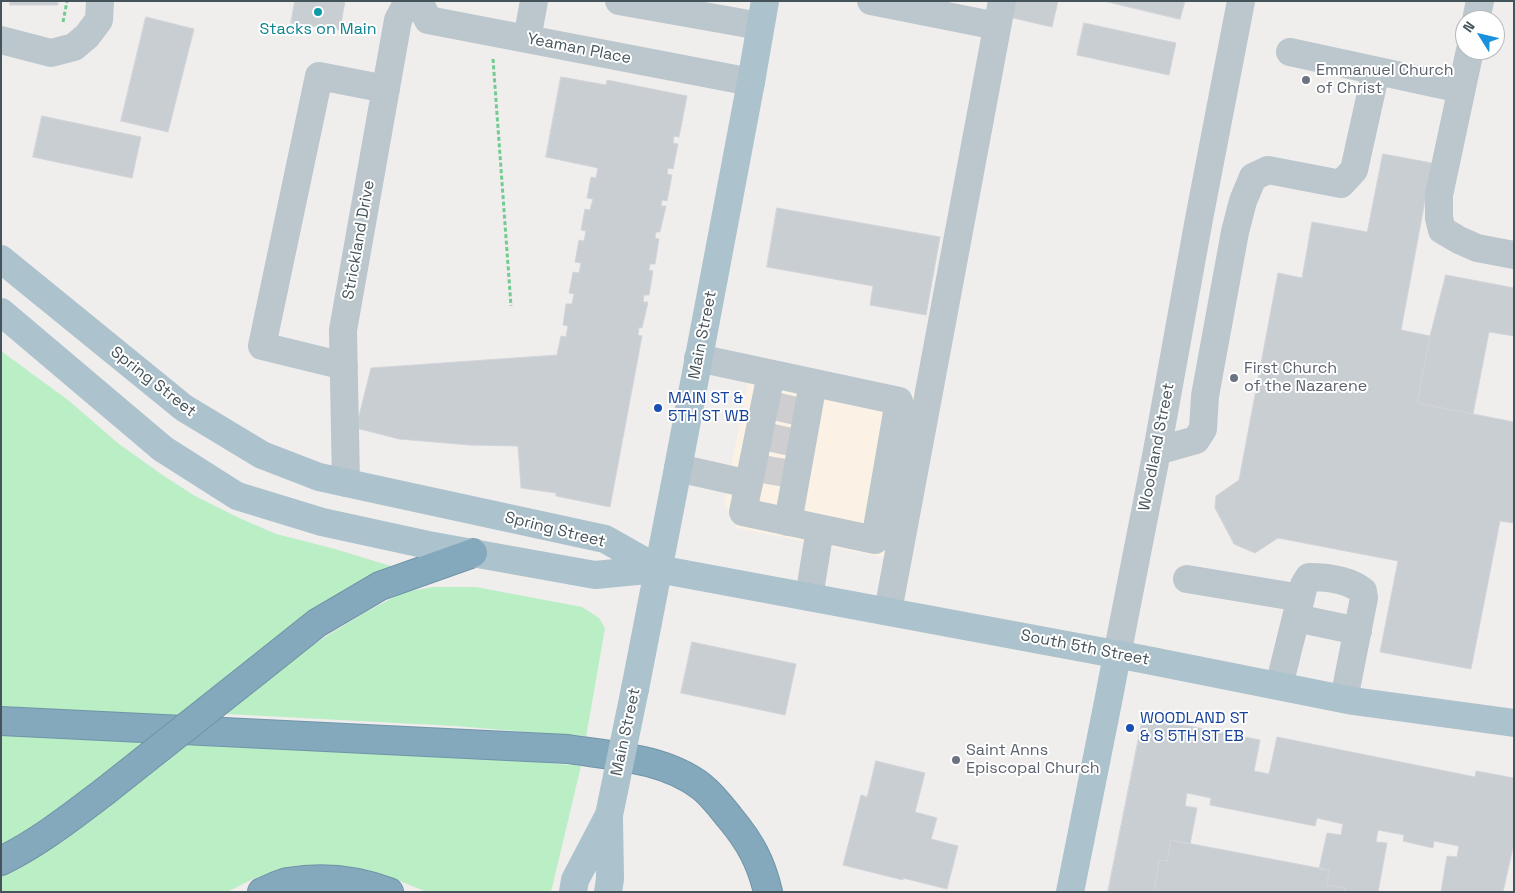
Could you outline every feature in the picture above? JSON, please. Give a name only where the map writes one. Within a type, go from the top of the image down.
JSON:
[{"type":"highway","points":[[1,861],[18,853],[55,829],[317,623],[380,586],[473,552]]},
{"type":"highway","points":[[1,721],[568,749],[645,760],[678,772],[702,787],[746,837],[764,873],[768,892]]},
{"type":"highway","points":[[262,892],[287,882],[331,878],[368,884],[389,892]]},
{"type":"main road","name":"Main Street","points":[[609,815],[678,468],[763,14]]},
{"type":"main road","name":"Spring Street","points":[[1,259],[184,408],[262,454],[319,477],[605,539],[658,569]]},
{"type":"main road","name":"Spring Street","points":[[1,312],[162,450],[236,496],[322,522],[428,545],[595,575],[658,569]]},
{"type":"main road","name":"South 5th Street","points":[[658,569],[1116,655],[1142,658],[1344,699],[1514,723]]},
{"type":"main road","name":"Woodland Street","points":[[1070,892],[1116,655]]},
{"type":"main road","points":[[572,892],[575,880],[609,815]]},
{"type":"main road","points":[[608,892],[610,878],[609,815]]},
{"type":"street","points":[[1,40],[51,53],[74,47],[87,36],[99,20],[100,1]]},
{"type":"street","name":"Strickland Drive","points":[[346,483],[342,330],[398,20],[408,1]]},
{"type":"street","name":"Yeaman Place","points":[[419,1],[428,20],[751,82]]},
{"type":"street","points":[[527,39],[534,1]]},
{"type":"street","points":[[618,1],[763,14]]},
{"type":"street","points":[[871,1],[1000,14],[888,612]]},
{"type":"street","name":"Woodland Street","points":[[1116,655],[1157,451],[1241,1]]},
{"type":"street","points":[[1290,52],[1461,89]]},
{"type":"street","points":[[1468,60],[1439,195],[1439,218],[1442,230],[1458,240],[1477,248],[1514,255]]},
{"type":"street","points":[[1157,451],[1196,440],[1204,429],[1205,396],[1235,232],[1243,201],[1253,177],[1268,170],[1341,184],[1354,170],[1376,71]]},
{"type":"street","points":[[344,369],[262,346],[318,76],[386,89]]},
{"type":"street","points":[[698,358],[899,401],[875,540],[743,512],[769,474],[780,440],[785,409],[771,374]]},
{"type":"street","points":[[788,522],[769,474],[780,440],[785,409],[813,383]]},
{"type":"street","points":[[678,468],[769,474]]},
{"type":"street","points":[[809,597],[820,528]]},
{"type":"street","points":[[1279,686],[1302,598],[1319,577],[1355,584],[1363,590],[1364,598],[1344,699]]},
{"type":"street","points":[[1187,580],[1302,598],[1358,631]]},
{"type":"path","points":[[493,58],[511,306]]},
{"type":"shaded area","points":[[753,357],[917,394],[887,558],[737,528],[724,502]]},
{"type":"green space","points":[[1,351],[68,400],[119,444],[195,496],[276,534],[394,567],[356,584],[323,603],[175,718],[1,706]]},
{"type":"green space","points":[[433,587],[476,587],[582,607],[599,618],[605,628],[586,737],[455,726],[226,714],[311,646],[364,613],[404,592]]},
{"type":"green space","points":[[1,733],[148,740],[53,816],[1,848]]},
{"type":"green space","points":[[194,738],[404,750],[581,766],[551,892],[427,892],[390,877],[358,870],[333,866],[298,865],[253,879],[227,892],[1,892],[1,876],[19,869],[62,842]]},
{"type":"building","points":[[10,1],[58,1],[58,5],[10,5]]},
{"type":"building","name":"Stacks on Main","points":[[295,1],[345,1],[340,30],[291,23]]},
{"type":"building","points":[[1013,1],[1058,1],[1052,27],[1009,17]]},
{"type":"building","points":[[1104,1],[1185,1],[1180,19]]},
{"type":"building","points":[[146,17],[194,29],[168,132],[121,121]]},
{"type":"building","points":[[1084,23],[1176,43],[1169,75],[1077,55]]},
{"type":"building","points":[[561,77],[606,85],[607,80],[687,96],[679,137],[674,136],[673,143],[678,144],[673,169],[668,168],[667,174],[672,175],[667,201],[662,200],[661,206],[666,206],[660,232],[656,232],[655,238],[659,239],[655,264],[650,264],[649,270],[653,271],[649,295],[644,295],[643,302],[648,302],[642,328],[639,327],[638,335],[642,336],[610,507],[556,496],[556,493],[521,488],[518,446],[469,445],[399,439],[356,428],[371,368],[557,355],[561,336],[566,337],[568,326],[563,325],[566,304],[572,304],[574,294],[569,293],[573,272],[579,273],[581,263],[575,262],[579,240],[584,241],[586,231],[581,230],[585,209],[590,210],[593,199],[587,198],[591,177],[596,178],[598,168],[546,157]]},
{"type":"building","points":[[42,116],[141,137],[132,178],[33,157]]},
{"type":"building","points":[[1383,154],[1432,163],[1401,330],[1430,336],[1417,403],[1514,422],[1514,523],[1500,521],[1471,669],[1380,652],[1398,561],[1278,538],[1255,553],[1234,544],[1215,508],[1216,496],[1239,480],[1278,273],[1302,278],[1312,222],[1367,232]]},
{"type":"building","points":[[777,208],[940,237],[926,315],[870,305],[873,286],[767,267]]},
{"type":"building","points":[[1446,275],[1514,288],[1514,336],[1489,332],[1473,414],[1417,403],[1430,336]]},
{"type":"building","points":[[692,642],[796,664],[785,715],[681,693]]},
{"type":"building","points":[[1143,717],[1260,740],[1254,771],[1269,774],[1277,737],[1475,777],[1476,771],[1514,778],[1514,843],[1503,892],[1441,892],[1447,856],[1457,857],[1459,846],[1434,841],[1433,848],[1403,841],[1404,835],[1378,830],[1376,842],[1387,843],[1378,892],[1344,892],[1345,888],[1327,885],[1329,870],[1319,869],[1327,833],[1341,835],[1343,824],[1317,818],[1315,826],[1210,805],[1211,798],[1187,793],[1185,806],[1197,808],[1190,844],[1171,840],[1167,861],[1159,860],[1154,892],[1108,892]]},
{"type":"building","points":[[876,761],[925,773],[915,812],[937,818],[931,839],[958,846],[947,889],[843,865],[861,795],[867,797]]},
{"type":"building","points":[[1171,840],[1329,870],[1327,885],[1345,888],[1344,892],[1154,892],[1159,860],[1167,861]]},
{"type":"tunnel","points":[[774,406],[796,411]]},
{"type":"tunnel","points":[[768,437],[791,442]]},
{"type":"tunnel","points":[[762,469],[785,473]]},
{"type":"place","name":"Stacks on Main","points":[[318,12]]},
{"type":"place","name":"Emmanuel Church of Christ","points":[[1306,80]]},
{"type":"place","name":"First Church of the Nazarene","points":[[1234,378]]},
{"type":"place","name":"MAIN ST & 5TH ST WB","points":[[658,408]]},
{"type":"place","name":"WOODLAND ST & S 5TH ST EB","points":[[1130,728]]},
{"type":"place","name":"Saint Anns Episcopal Church","points":[[956,760]]}]
